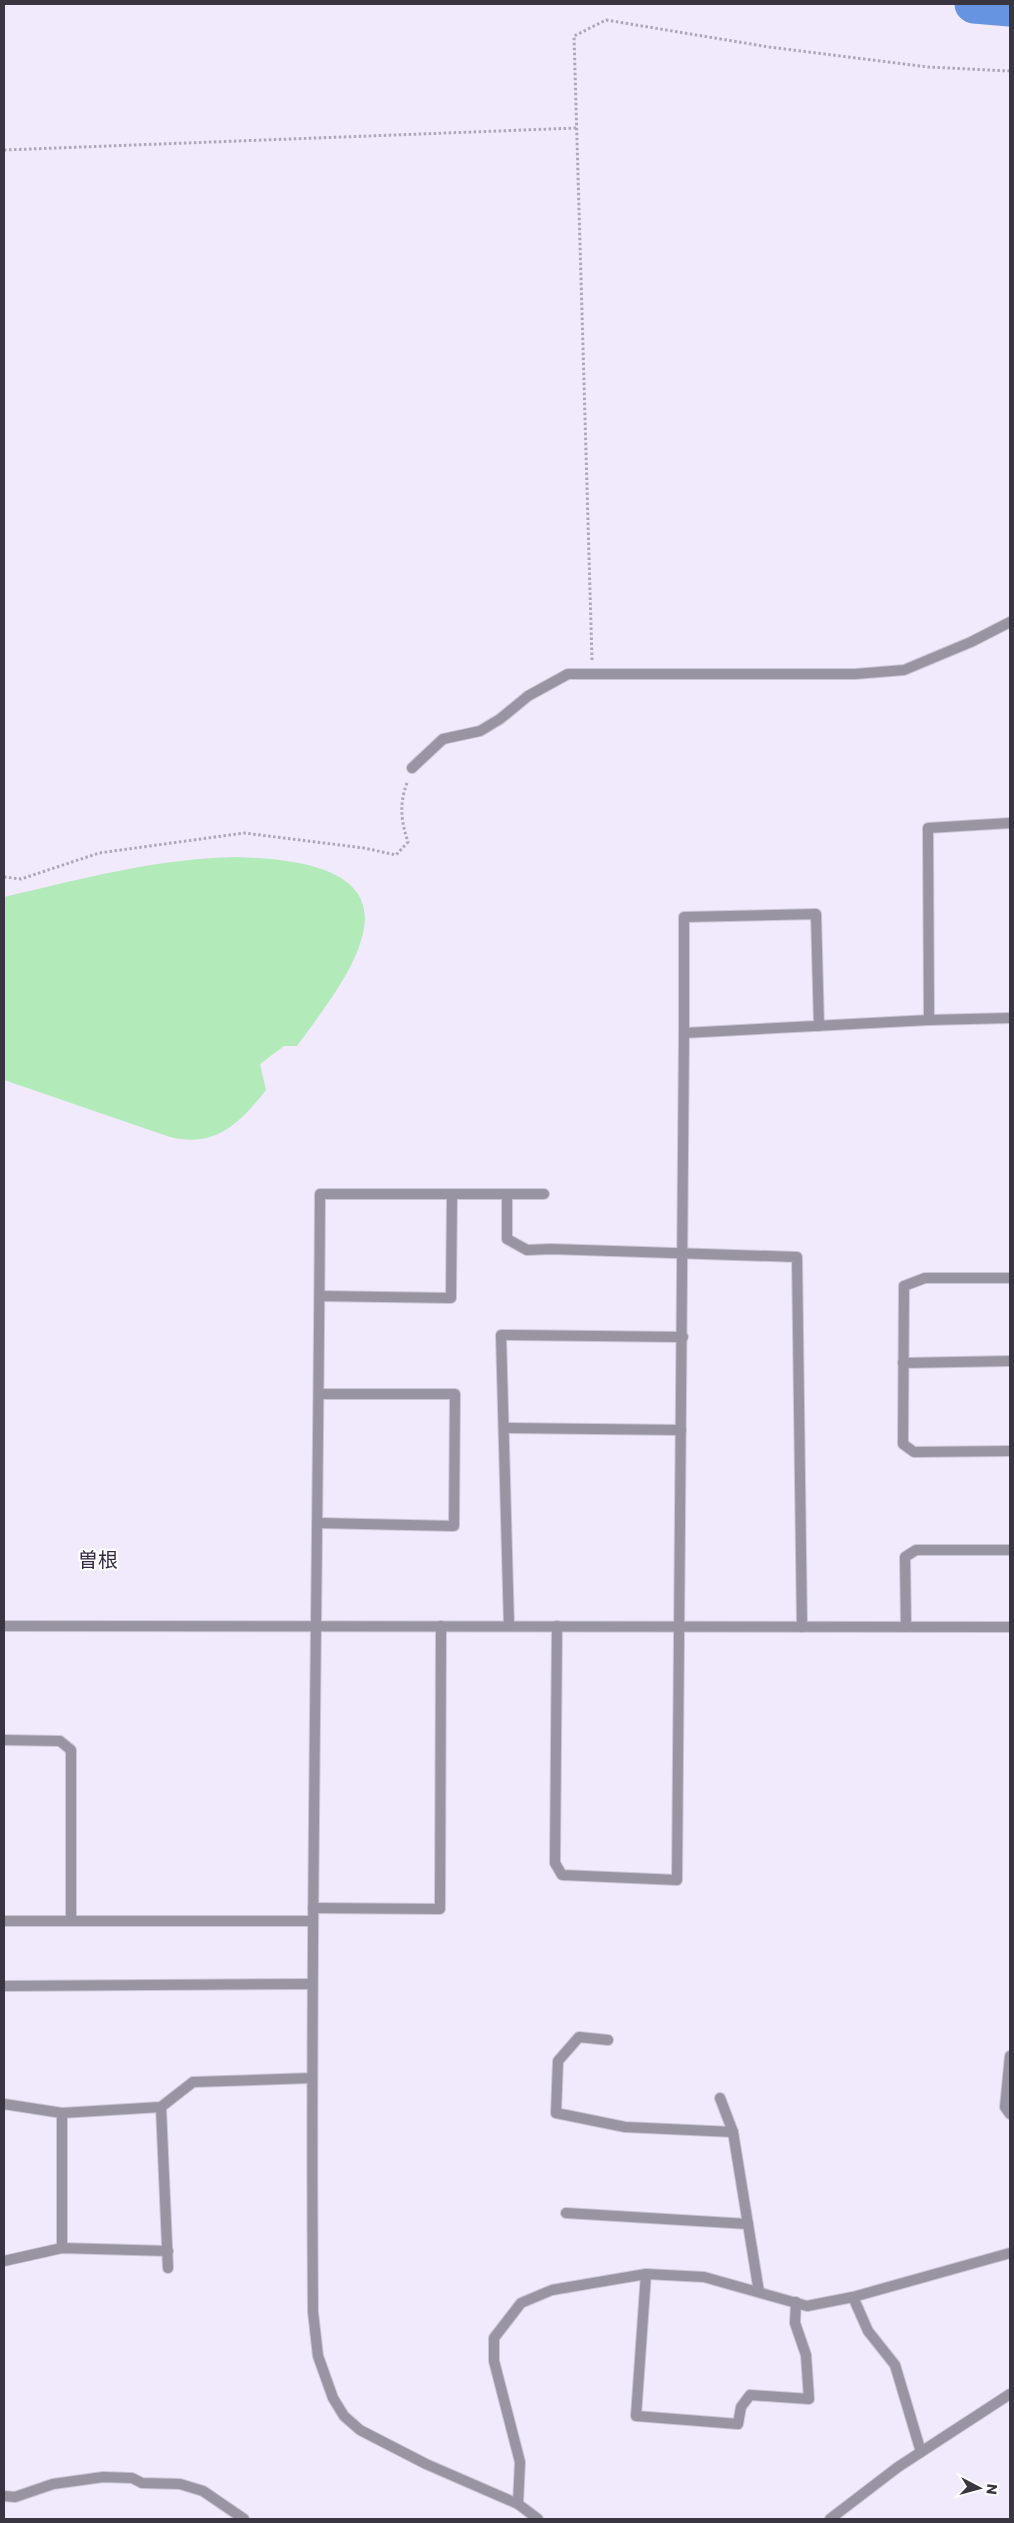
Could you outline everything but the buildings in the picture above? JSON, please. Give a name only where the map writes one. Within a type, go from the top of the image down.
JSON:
[{"type":"street","points":[[412,768],[443,739],[480,731],[500,719],[528,696],[568,674],[855,674],[904,670],[971,642],[1010,622]]},
{"type":"street","points":[[929,1020],[928,828],[1010,824]]},
{"type":"street","points":[[557,1626],[555,1863],[562,1875],[678,1880],[678,1627],[684,1254],[684,917],[816,914],[819,1026]]},
{"type":"street","points":[[684,1032],[1010,1018]]},
{"type":"street","points":[[538,2519],[518,2504],[426,2464],[360,2430],[344,2416],[333,2398],[318,2356],[314,2312],[311,1984],[317,1625],[320,1194],[544,1194]]},
{"type":"street","points":[[320,1296],[451,1298],[452,1194]]},
{"type":"street","points":[[507,1194],[507,1238],[527,1250],[551,1248],[797,1257],[802,1627]]},
{"type":"street","points":[[1010,1278],[925,1278],[904,1286],[903,1363],[903,1444],[914,1452],[1010,1451]]},
{"type":"street","points":[[509,1626],[501,1335],[683,1337]]},
{"type":"street","points":[[903,1363],[1010,1361]]},
{"type":"street","points":[[318,1523],[454,1526],[455,1403],[455,1394],[319,1394]]},
{"type":"street","points":[[504,1428],[681,1430]]},
{"type":"street","points":[[906,1627],[905,1557],[916,1550],[1010,1550]]},
{"type":"street","points":[[4,1626],[1010,1627]]},
{"type":"street","points":[[313,1908],[440,1909],[441,1626]]},
{"type":"street","points":[[4,1740],[60,1741],[71,1750],[71,1921]]},
{"type":"street","points":[[4,1921],[312,1920]]},
{"type":"street","points":[[4,1986],[311,1984]]},
{"type":"street","points":[[608,2040],[579,2037],[558,2061],[556,2113],[625,2127],[733,2132]]},
{"type":"street","points":[[1010,2056],[1005,2107],[1010,2114]]},
{"type":"street","points":[[4,2104],[62,2114],[161,2107],[193,2082],[312,2078]]},
{"type":"street","points":[[720,2098],[733,2132],[760,2292]]},
{"type":"street","points":[[161,2107],[168,2268]]},
{"type":"street","points":[[62,2114],[62,2248]]},
{"type":"street","points":[[566,2213],[748,2224]]},
{"type":"street","points":[[4,2261],[62,2248],[168,2251]]},
{"type":"street","points":[[518,2504],[520,2462],[494,2361],[494,2338],[521,2303],[552,2290],[646,2274],[704,2277],[807,2306],[853,2297],[1010,2254]]},
{"type":"street","points":[[646,2274],[636,2416],[738,2424],[740,2407],[750,2395],[809,2399],[806,2355],[795,2323],[796,2302]]},
{"type":"street","points":[[853,2297],[868,2331],[895,2365],[921,2452]]},
{"type":"street","points":[[830,2519],[921,2452],[1010,2394]]},
{"type":"street","points":[[4,2496],[15,2497],[53,2484],[103,2477],[132,2478],[142,2483],[180,2484],[203,2491],[244,2519]]},
{"type":"path","points":[[593,673],[574,36],[606,20],[769,47],[928,66],[1010,71]]},
{"type":"path","points":[[4,150],[576,128]]},
{"type":"path","points":[[4,878],[21,879],[99,852],[244,833],[364,848],[396,855],[408,842],[402,822],[402,797],[412,768]]},
{"type":"green space","points":[[238,857],[299,863],[340,877],[355,890],[363,906],[364,928],[354,958],[337,990],[297,1046],[284,1046],[260,1064],[266,1090],[236,1123],[213,1136],[186,1140],[170,1137],[4,1080],[4,897],[150,865],[208,858]]},
{"type":"waterway","points":[[974,4],[1010,7]]},
{"type":"district","name":"曽根","points":[[98,1560]]}]
